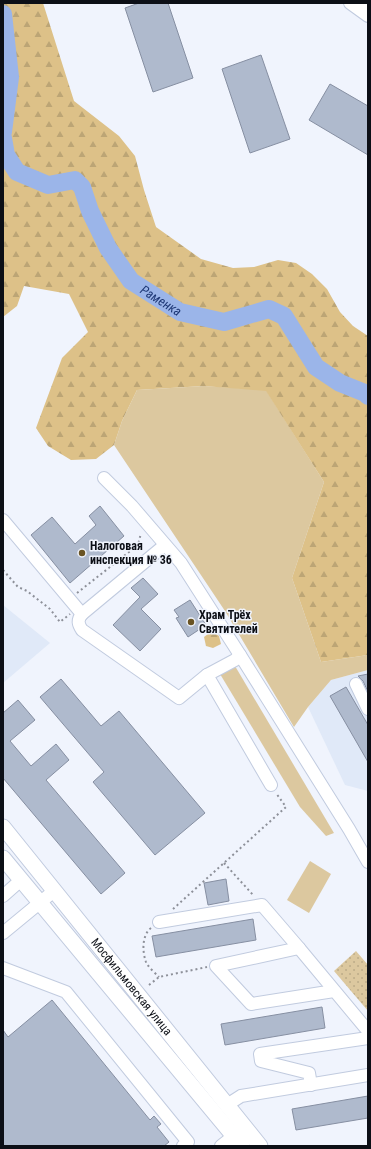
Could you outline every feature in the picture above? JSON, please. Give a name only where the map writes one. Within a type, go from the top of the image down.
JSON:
[{"type":"main road","points":[[363,3],[368,5]]},
{"type":"main road","name":"Мосфильмовская улица","points":[[3,827],[227,1105],[240,1136]]},
{"type":"main road","name":"Мосфильмовская улица","points":[[3,858],[240,1136],[260,1146]]},
{"type":"street","points":[[350,3],[368,16]]},
{"type":"street","points":[[104,478],[132,506],[181,563],[349,829],[368,862]]},
{"type":"street","points":[[3,520],[76,607],[78,624],[82,630],[179,698],[206,675],[236,660],[240,655]]},
{"type":"street","points":[[76,607],[165,544]]},
{"type":"street","points":[[206,675],[271,785]]},
{"type":"street","points":[[356,684],[368,709]]},
{"type":"street","points":[[3,896],[21,880]]},
{"type":"street","points":[[3,933],[54,891]]},
{"type":"street","points":[[159,922],[262,905],[368,1031]]},
{"type":"street","points":[[216,966],[299,948]]},
{"type":"street","points":[[216,966],[251,1004],[334,991]]},
{"type":"street","points":[[3,968],[66,992],[188,1142],[184,1146]]},
{"type":"street","points":[[311,1085],[309,1072],[261,1061],[260,1054],[368,1038]]},
{"type":"street","points":[[227,1105],[240,1096],[368,1075]]},
{"type":"street","points":[[221,1146],[240,1136]]},
{"type":"path","points":[[3,570],[18,587],[27,591],[50,609],[60,622],[138,545],[144,521]]},
{"type":"path","points":[[159,977],[146,962],[143,941],[148,930],[159,922],[286,807],[271,785]]},
{"type":"path","points":[[224,863],[262,905]]},
{"type":"path","points":[[149,986],[159,977],[216,966]]},
{"type":"shaded area","points":[[204,386],[266,390],[324,482],[292,578],[321,662],[368,655],[368,670],[331,680],[308,707],[294,727],[225,611],[114,445],[122,421],[137,390]]},
{"type":"shaded area","points":[[3,605],[50,643],[3,683]]},
{"type":"shaded area","points":[[235,666],[334,833],[326,836],[300,807],[220,674]]},
{"type":"shaded area","points":[[368,670],[368,791],[345,785],[308,707],[331,680]]},
{"type":"shaded area","points":[[310,861],[331,874],[309,913],[287,900]]},
{"type":"shaded area","points":[[356,951],[368,965],[368,1011],[334,971]]},
{"type":"green space","points":[[3,3],[43,3],[74,101],[119,136],[135,156],[156,227],[201,259],[233,268],[254,267],[278,260],[296,263],[312,274],[327,289],[340,312],[353,326],[368,336],[368,655],[321,662],[292,578],[324,482],[266,391],[204,386],[137,390],[122,421],[114,445],[96,459],[71,460],[48,446],[36,428],[62,358],[88,332],[69,294],[24,286],[17,306],[3,317]]},
{"type":"green space","points":[[212,631],[219,636],[221,644],[213,648],[206,646],[204,637]]},
{"type":"building","points":[[139,3],[168,3],[193,78],[153,92],[125,8]]},
{"type":"building","points":[[261,55],[290,139],[250,153],[222,69]]},
{"type":"building","points":[[330,84],[368,106],[368,155],[309,120]]},
{"type":"building","points":[[100,506],[124,536],[70,583],[31,535],[52,517],[75,544],[96,525],[89,516]]},
{"type":"building","points":[[143,578],[158,594],[141,609],[161,629],[140,651],[113,625],[140,597],[131,588]]},
{"type":"building","name":"Храм Трёх Святителей","points":[[190,600],[206,625],[188,637],[176,618],[179,617],[174,610]]},
{"type":"building","points":[[368,674],[368,692],[363,681],[358,676]]},
{"type":"building","points":[[61,679],[101,726],[119,711],[205,813],[155,855],[93,782],[104,772],[40,697]]},
{"type":"building","points":[[346,687],[368,725],[368,762],[330,696]]},
{"type":"building","points":[[18,700],[35,720],[10,741],[31,766],[56,744],[69,760],[46,780],[125,873],[101,894],[3,778],[3,713]]},
{"type":"building","points":[[226,879],[229,901],[208,905],[204,883]]},
{"type":"building","points":[[253,919],[256,940],[156,957],[152,936]]},
{"type":"building","points":[[52,1000],[150,1120],[154,1116],[161,1124],[157,1127],[169,1142],[164,1146],[3,1146],[3,1030],[8,1037]]},
{"type":"building","points":[[322,1007],[325,1028],[225,1045],[221,1024]]},
{"type":"building","points":[[368,1096],[368,1118],[296,1130],[292,1109]]},
{"type":"waterway","name":"Раменка","points":[[3,14],[10,77],[3,132]]},
{"type":"waterway","name":"Раменка","points":[[3,138],[6,155],[17,172],[48,185],[75,180],[82,187],[90,211],[108,248],[131,281],[180,312],[224,322],[269,309],[284,316],[316,367],[340,383],[365,393],[368,396]]},
{"type":"place","name":"Налоговая инспекция № 36","points":[[82,553]]},
{"type":"place","name":"Храм Трёх Святителей","points":[[191,622]]}]
